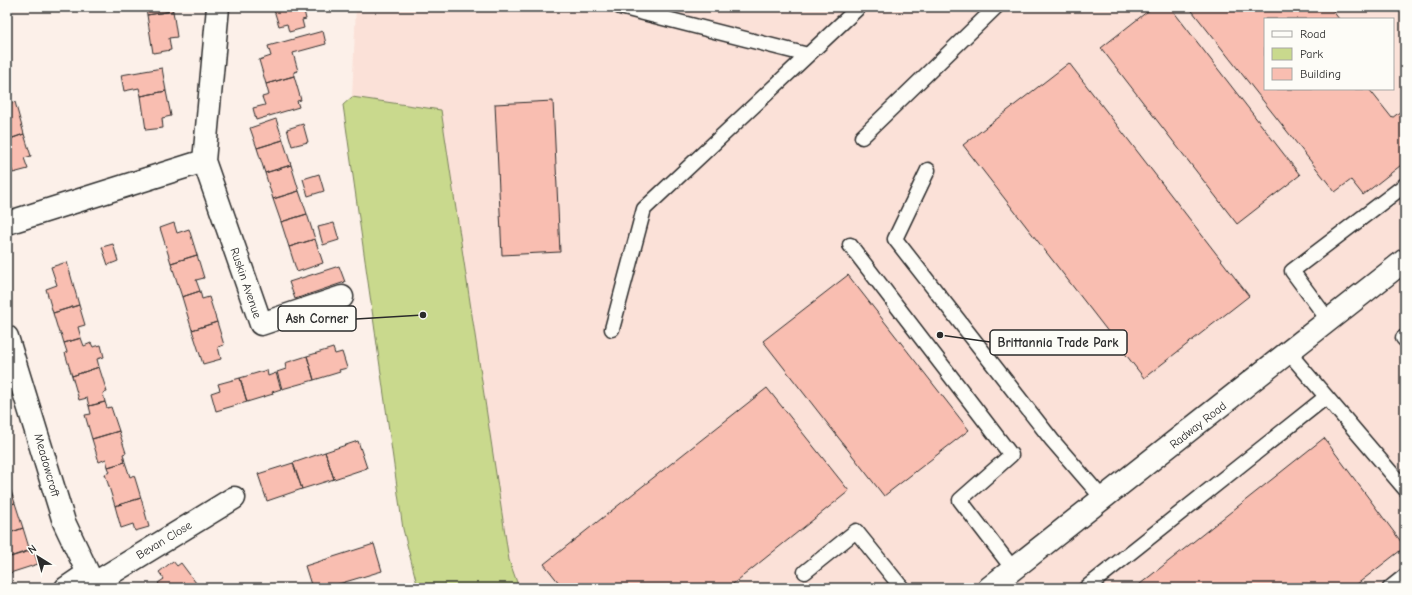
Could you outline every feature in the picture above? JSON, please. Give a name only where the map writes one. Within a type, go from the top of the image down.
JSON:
[{"type":"street","name":"Ruskin Avenue","points":[[218,7],[204,161],[261,324],[342,297]]},
{"type":"street","points":[[7,223],[204,161]]},
{"type":"street","name":"Radway Road","points":[[989,588],[1289,353],[1405,260]]},
{"type":"street","name":"Meadowcroft","points":[[7,337],[64,522],[94,581]]},
{"type":"street","name":"Bevan Close","points":[[66,588],[94,581],[234,498]]},
{"type":"lane","points":[[620,7],[808,55]]},
{"type":"lane","points":[[612,329],[644,209],[859,7]]},
{"type":"lane","points":[[862,137],[996,7]]},
{"type":"lane","points":[[928,170],[895,239],[1052,440],[1102,499]]},
{"type":"lane","points":[[1329,321],[1292,271],[1405,184]]},
{"type":"lane","points":[[850,245],[1011,455],[960,500],[1013,569]]},
{"type":"lane","points":[[1289,353],[1405,489]]},
{"type":"lane","points":[[1086,588],[1326,396]]},
{"type":"lane","points":[[805,572],[856,531],[902,588]]},
{"type":"lane","points":[[1390,588],[1405,576]]},
{"type":"shaded area","points":[[356,7],[1405,7],[1405,588],[519,588],[509,560],[441,110],[352,97]]},
{"type":"green space","points":[[352,97],[441,110],[509,560],[519,588],[418,588],[403,529],[343,105]]},
{"type":"building","points":[[146,7],[172,7],[173,11],[147,15]]},
{"type":"building","points":[[273,7],[303,7],[306,19],[302,20],[304,28],[289,32],[287,24],[279,26]]},
{"type":"building","points":[[1153,7],[1170,7],[1300,175],[1237,224],[1101,48]]},
{"type":"building","points":[[1189,7],[1330,7],[1338,18],[1264,18],[1264,90],[1370,90],[1392,118],[1405,108],[1405,162],[1363,195],[1351,180],[1335,192]]},
{"type":"building","points":[[173,11],[177,37],[169,38],[171,50],[153,53],[147,15]]},
{"type":"building","points":[[323,31],[326,44],[293,53],[298,71],[294,72],[294,76],[266,84],[259,60],[271,56],[268,46]]},
{"type":"building","points":[[1069,63],[1249,296],[1144,378],[963,145]]},
{"type":"building","points":[[162,68],[166,91],[141,96],[139,88],[124,91],[121,75]]},
{"type":"building","points":[[294,76],[301,100],[297,101],[299,107],[256,120],[253,108],[265,105],[262,97],[269,95],[266,84]]},
{"type":"building","points":[[7,91],[11,104],[7,105]]},
{"type":"building","points":[[166,91],[171,116],[162,118],[163,128],[146,130],[141,96]]},
{"type":"building","points":[[553,101],[560,252],[502,255],[495,104]]},
{"type":"building","points":[[15,102],[24,134],[7,140],[7,105]]},
{"type":"building","points":[[276,119],[283,140],[257,148],[250,128]]},
{"type":"building","points":[[303,124],[308,142],[292,146],[287,129]]},
{"type":"building","points":[[24,134],[31,156],[24,158],[28,169],[13,173],[10,164],[7,165],[7,140]]},
{"type":"building","points":[[283,140],[291,165],[265,173],[257,148]]},
{"type":"building","points":[[291,165],[299,191],[273,199],[265,173]]},
{"type":"building","points":[[319,174],[324,191],[308,196],[303,179]]},
{"type":"building","points":[[299,191],[307,214],[281,222],[273,199]]},
{"type":"building","points":[[307,214],[315,239],[289,247],[281,222]]},
{"type":"building","points":[[174,223],[177,233],[189,229],[197,255],[171,263],[160,228]]},
{"type":"building","points":[[334,223],[339,240],[323,245],[318,227]]},
{"type":"building","points":[[315,239],[323,263],[297,272],[289,247]]},
{"type":"building","points":[[113,244],[118,261],[108,265],[102,247]]},
{"type":"building","points":[[197,255],[204,278],[196,280],[200,291],[182,297],[171,263]]},
{"type":"building","points":[[67,262],[79,305],[53,313],[46,289],[57,285],[51,267]]},
{"type":"building","points":[[339,266],[345,282],[295,299],[289,282]]},
{"type":"building","points":[[848,275],[969,430],[884,496],[763,341]]},
{"type":"building","points":[[200,291],[202,299],[209,297],[217,322],[192,330],[182,297]]},
{"type":"building","points":[[79,305],[85,325],[78,327],[81,338],[64,343],[61,333],[59,333],[53,313]]},
{"type":"building","points":[[217,322],[224,345],[218,347],[221,359],[203,364],[192,330]]},
{"type":"building","points":[[81,338],[84,346],[91,343],[93,347],[101,345],[104,357],[97,359],[99,367],[72,376],[65,353],[67,352],[64,343]]},
{"type":"building","points":[[333,348],[335,354],[342,352],[347,368],[339,370],[340,372],[314,380],[307,356]]},
{"type":"building","points":[[307,356],[314,380],[282,389],[277,372],[286,369],[285,363]]},
{"type":"building","points":[[99,367],[107,392],[103,393],[105,402],[89,406],[87,398],[79,400],[72,376]]},
{"type":"building","points":[[267,370],[268,376],[276,373],[281,389],[272,392],[273,394],[247,402],[240,378]]},
{"type":"building","points":[[240,378],[247,402],[216,411],[211,393],[220,390],[218,384]]},
{"type":"building","points":[[767,388],[849,491],[728,588],[563,588],[544,564]]},
{"type":"building","points":[[105,402],[107,408],[111,407],[119,431],[92,439],[85,415],[91,414],[89,406]]},
{"type":"building","points":[[119,431],[126,453],[123,454],[125,462],[108,467],[106,459],[99,462],[92,439]]},
{"type":"building","points":[[1324,438],[1405,547],[1352,588],[1135,588]]},
{"type":"building","points":[[358,441],[367,468],[334,479],[325,452]]},
{"type":"building","points":[[325,452],[334,479],[302,489],[293,463]]},
{"type":"building","points":[[125,462],[130,477],[134,475],[141,498],[115,506],[105,474],[110,472],[108,467]]},
{"type":"building","points":[[293,463],[302,489],[267,501],[258,474]]},
{"type":"building","points":[[7,479],[15,503],[7,505]]},
{"type":"building","points":[[141,498],[149,527],[135,531],[133,524],[121,528],[115,506]]},
{"type":"building","points":[[15,503],[23,528],[7,534],[7,505]]},
{"type":"building","points":[[23,528],[30,551],[7,558],[7,534]]},
{"type":"building","points":[[374,544],[382,571],[325,588],[312,588],[305,566]]},
{"type":"building","points":[[33,549],[38,564],[7,574],[7,558]]},
{"type":"building","points":[[173,561],[177,566],[181,563],[196,583],[190,588],[162,588],[158,583],[164,579],[159,572]]},
{"type":"building","points":[[9,579],[12,588],[7,588],[7,580]]},
{"type":"place","name":"Ash Corner","points":[[423,315]]},
{"type":"place","name":"Brittannia Trade Park","points":[[940,335]]}]
